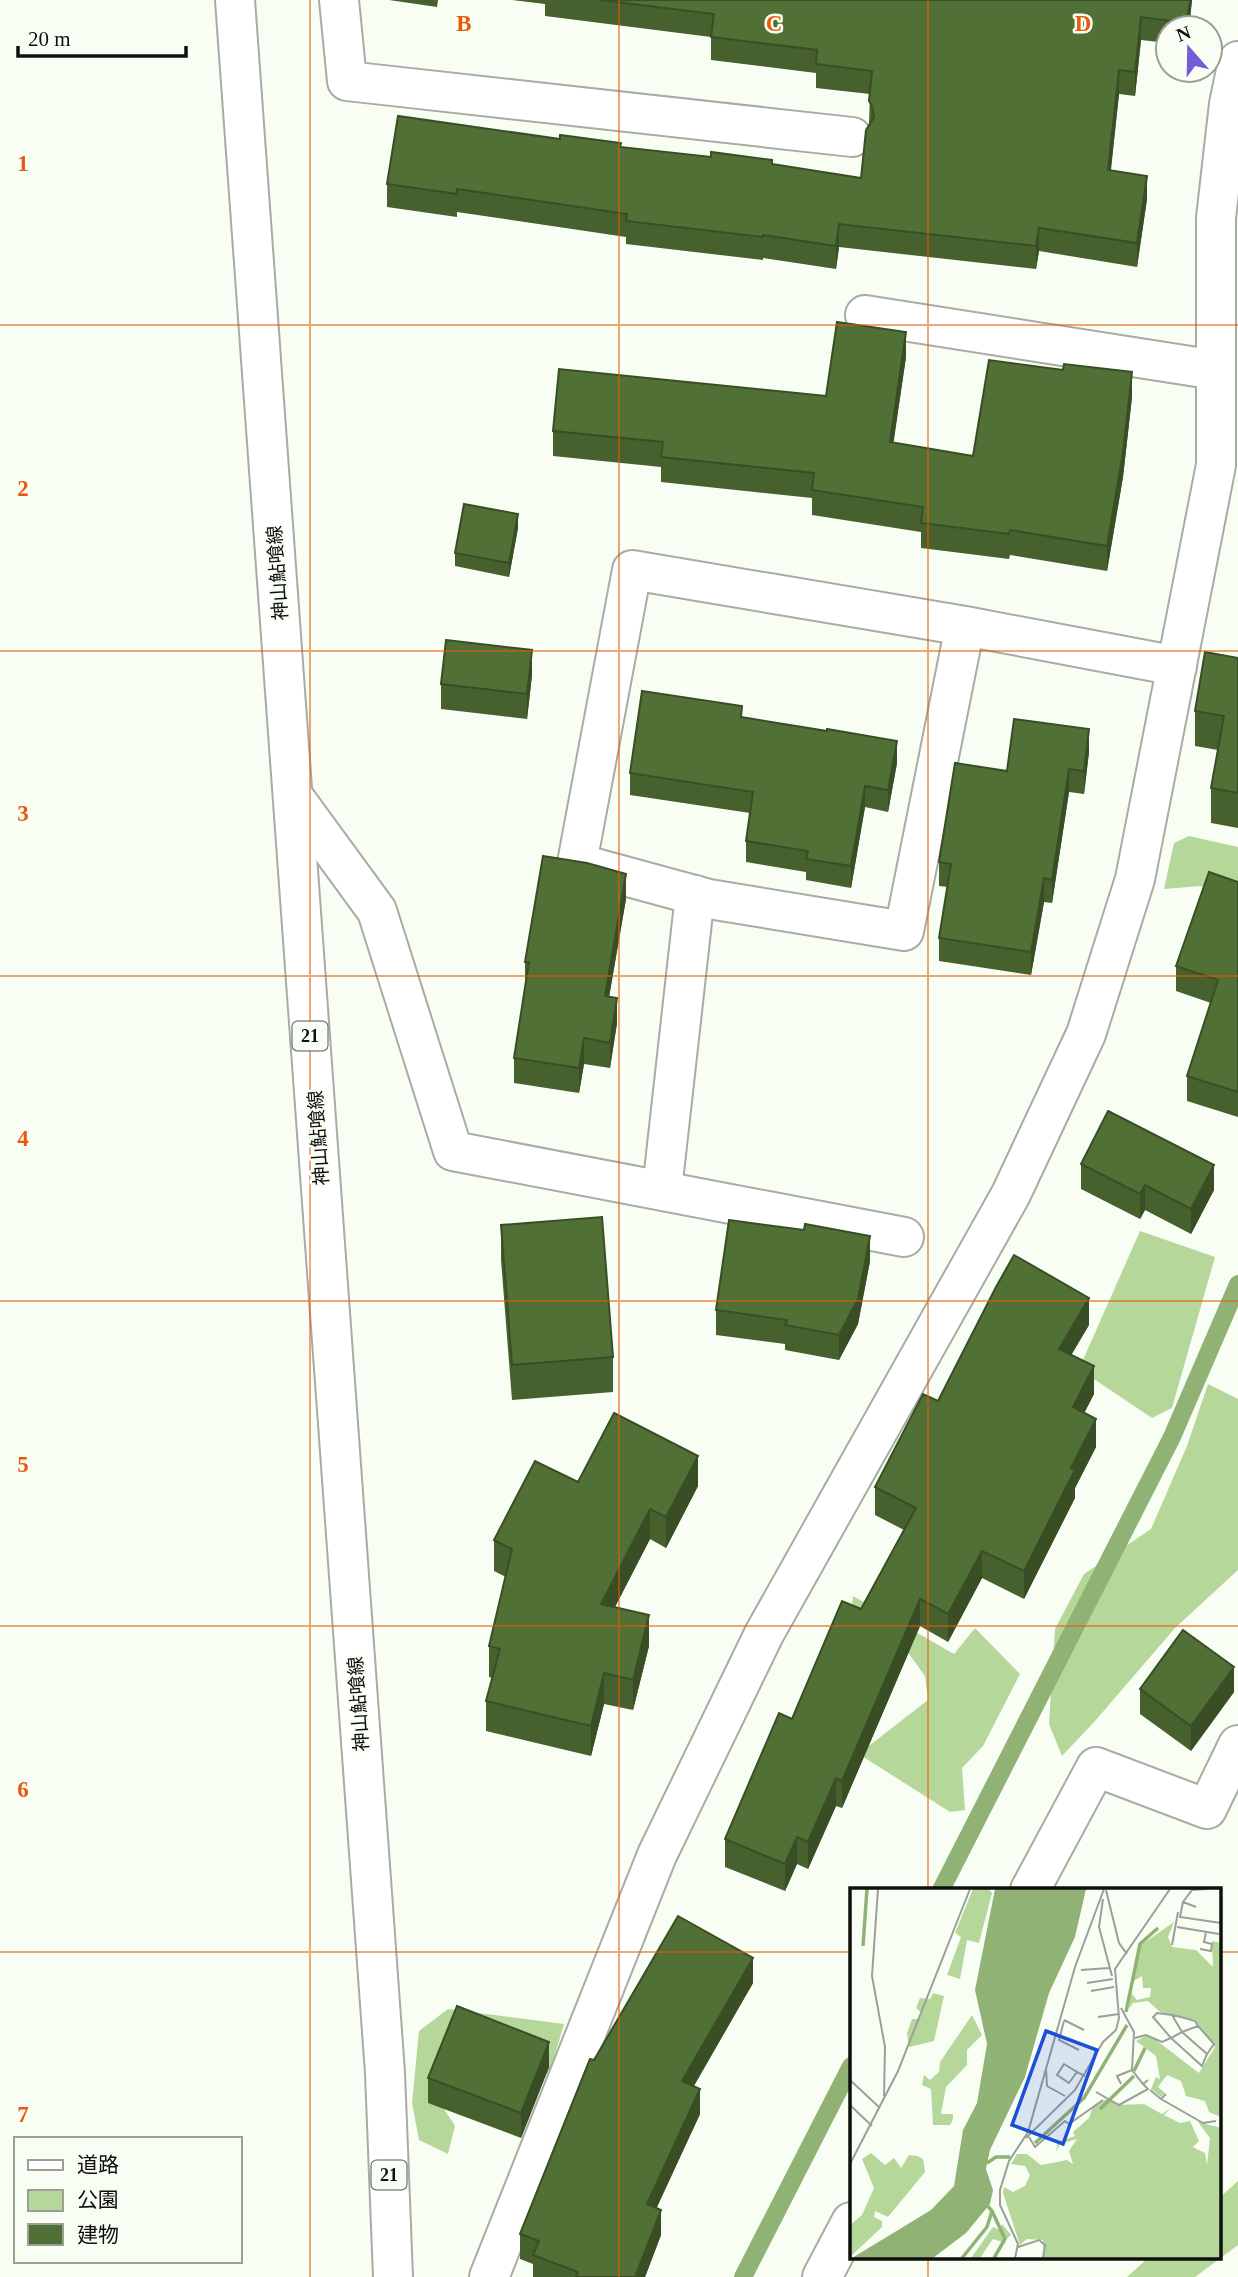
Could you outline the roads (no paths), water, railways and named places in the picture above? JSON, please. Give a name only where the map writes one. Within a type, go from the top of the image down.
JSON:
[{"type":"street","name":"神山鮎喰線","points":[[234,0],[385,2073],[393,2277]]},
{"type":"street","points":[[339,0],[346,81],[852,137]]},
{"type":"street","points":[[489,2277],[663,1842],[764,1634],[1011,1194],[1086,1034],[1135,879],[1216,465],[1216,218],[1229,104],[1238,61]]},
{"type":"street","points":[[865,315],[1216,370]]},
{"type":"street","points":[[965,626],[904,931],[695,895],[577,863],[632,570],[965,626],[1177,666]]},
{"type":"street","points":[[293,796],[377,911],[453,1151],[904,1237]]},
{"type":"street","points":[[662,1190],[695,895]]},
{"type":"street","points":[[1031,1888],[1096,1767],[1207,1809],[1238,1745]]},
{"type":"street","points":[[822,2277],[850,2224]]},
{"type":"waterway","points":[[942,1888],[1172,1437],[1238,1284]]},
{"type":"waterway","points":[[743,2277],[850,2068]]}]
